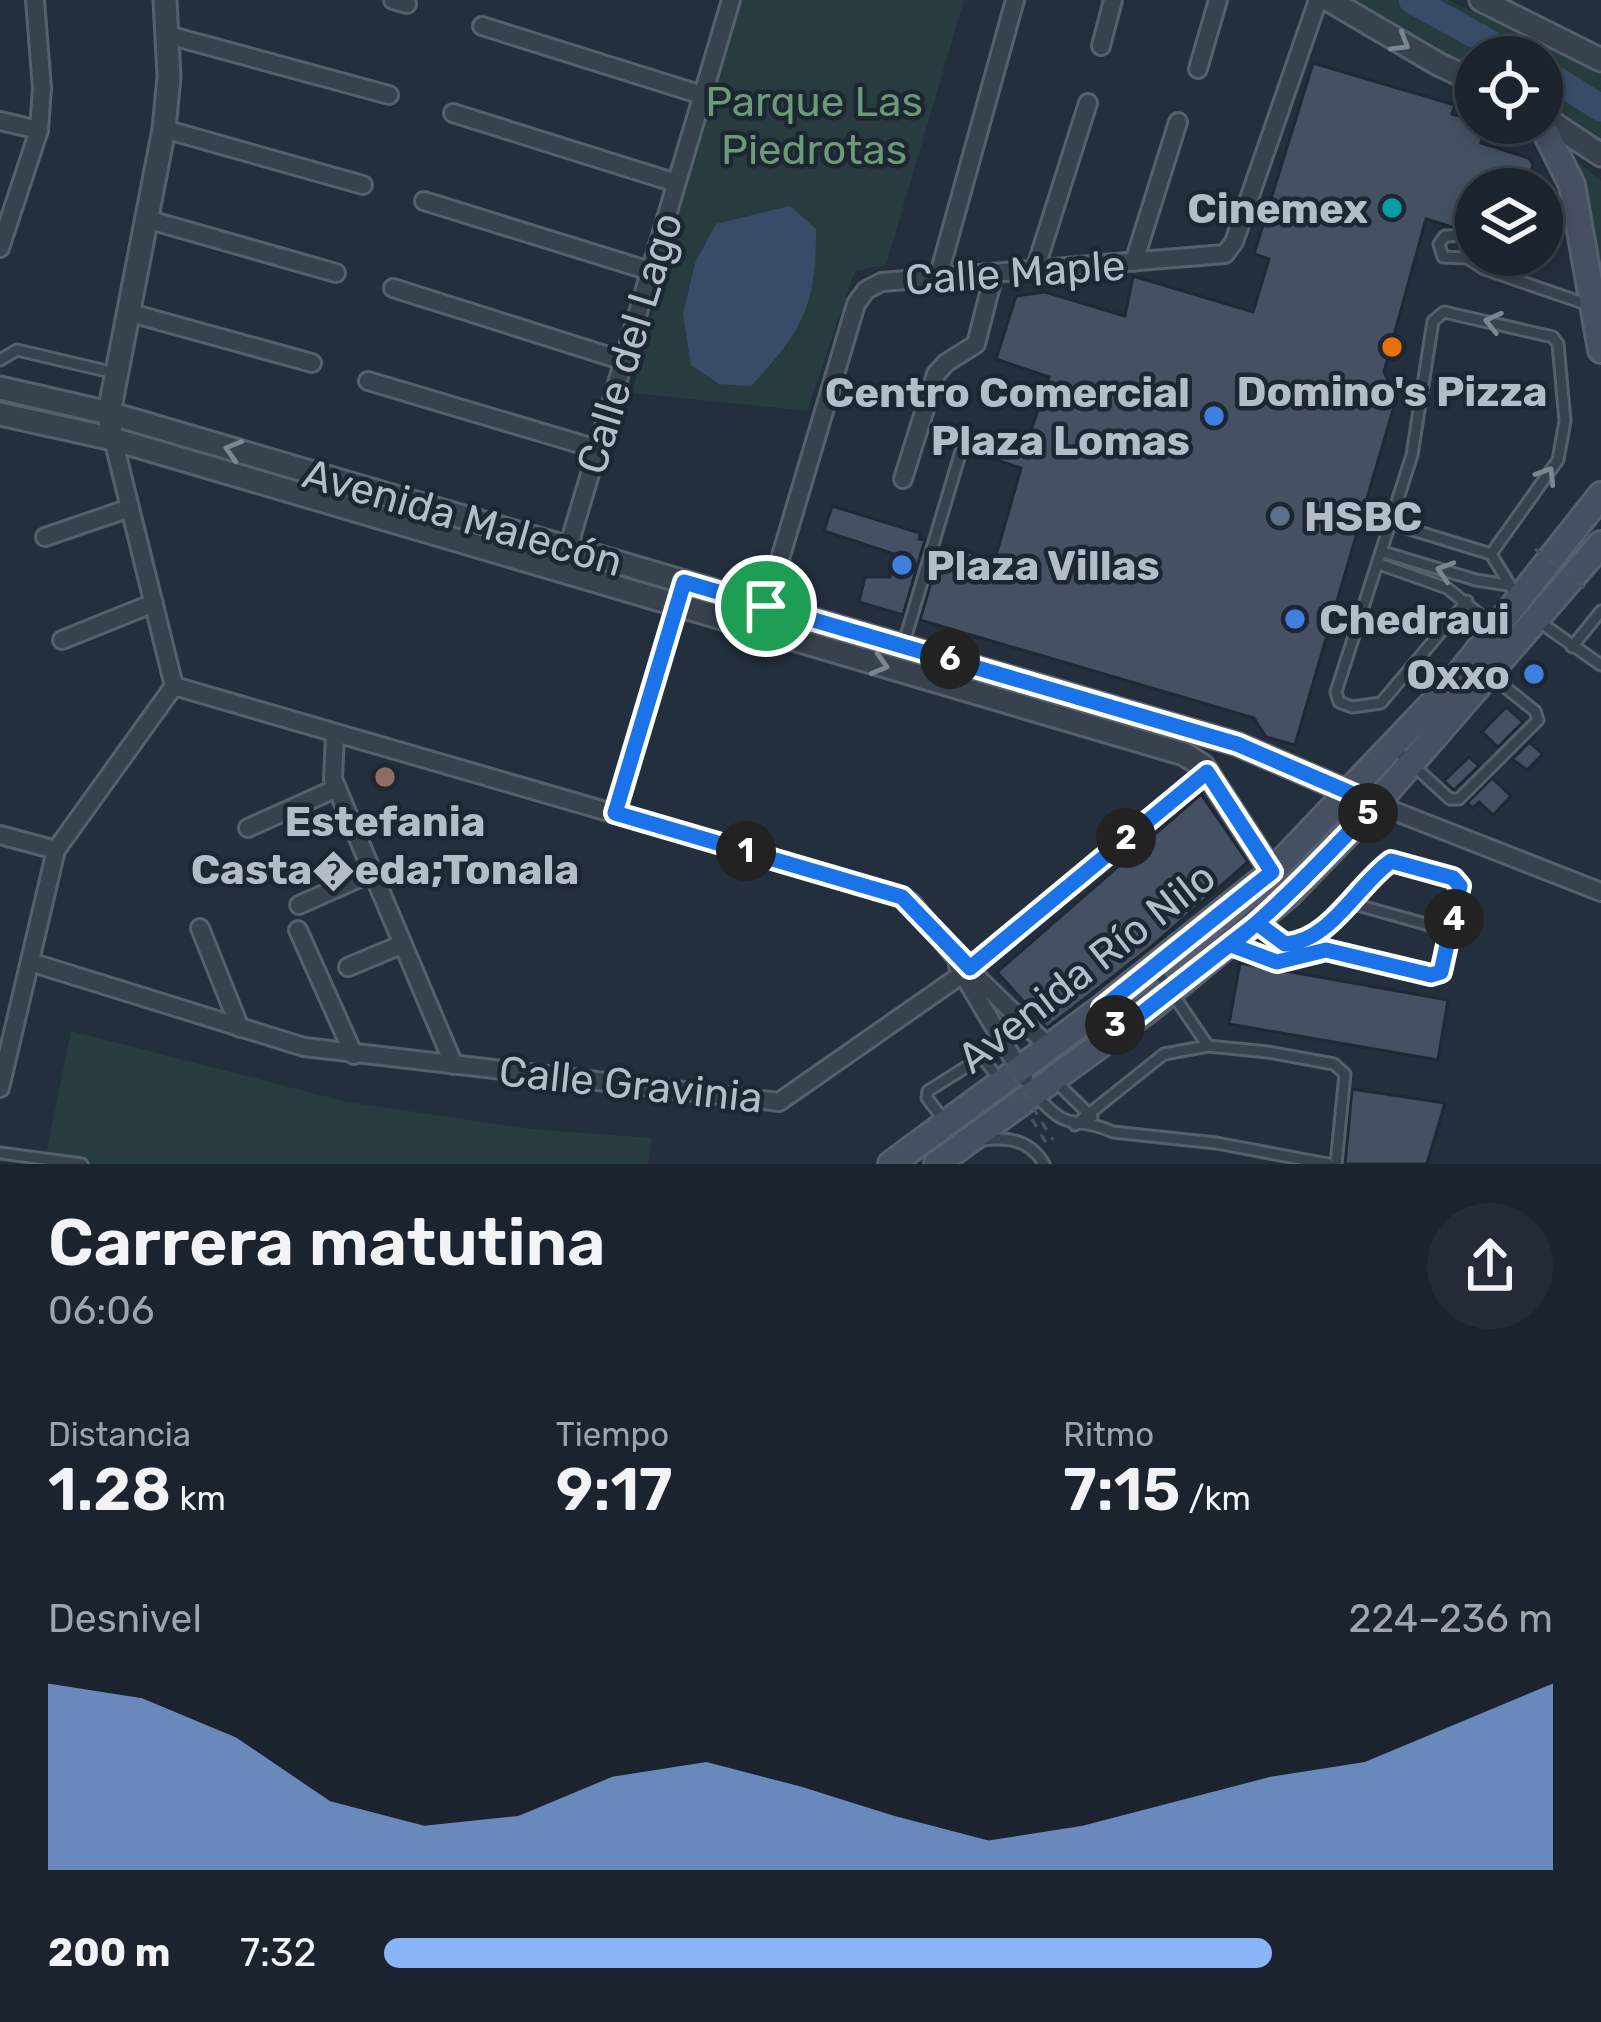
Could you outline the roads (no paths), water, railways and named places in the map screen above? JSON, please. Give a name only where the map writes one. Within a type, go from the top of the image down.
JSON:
[{"type":"main road","points":[[1553,144],[1572,185],[1601,350]]},
{"type":"main road","name":"Avenida Río Nilo","points":[[892,1164],[1009,1072],[1102,1008],[1272,872],[1348,792],[1402,755],[1489,674],[1522,602],[1601,495]]},
{"type":"main road","name":"Avenida Río Nilo","points":[[1522,602],[1601,544]]},
{"type":"main road","name":"Avenida Río Nilo","points":[[940,1162],[1257,923],[1376,804],[1402,755],[1506,637]]},
{"type":"main road","points":[[1102,1008],[1119,1031]]},
{"type":"main road","points":[[939,1130],[926,1144],[928,1154],[940,1162]]},
{"type":"street","points":[[0,248],[39,130],[42,88],[36,0]]},
{"type":"street","points":[[0,1088],[56,850],[174,686],[109,413],[164,129],[169,77],[165,0]]},
{"type":"street","name":"Calle del Lago","points":[[568,548],[730,0]]},
{"type":"street","points":[[938,278],[1015,0]]},
{"type":"street","points":[[1101,46],[1113,0]]},
{"type":"street","points":[[1198,69],[1218,0]]},
{"type":"street","name":"Calle Maple","points":[[766,606],[856,304],[866,290],[882,282],[1226,254],[1318,0]]},
{"type":"street","points":[[1329,0],[1455,72]]},
{"type":"street","points":[[1481,0],[1601,60]]},
{"type":"street","points":[[482,26],[703,95]]},
{"type":"street","points":[[168,35],[388,95]]},
{"type":"street","points":[[1035,270],[1088,103]]},
{"type":"street","points":[[453,113],[676,183]]},
{"type":"street","points":[[0,121],[39,130]]},
{"type":"street","points":[[1134,262],[1178,122]]},
{"type":"street","points":[[164,129],[363,185]]},
{"type":"street","points":[[1563,132],[1601,155]]},
{"type":"street","points":[[424,201],[650,272]]},
{"type":"street","points":[[146,219],[336,273]]},
{"type":"street","points":[[903,479],[936,374],[976,344],[994,274]]},
{"type":"street","points":[[392,288],[623,361]]},
{"type":"street","points":[[127,312],[312,363]]},
{"type":"street","points":[[368,381],[597,449]]},
{"type":"street","name":"Avenida Malecón","points":[[0,388],[109,413],[1237,744],[1601,892]]},
{"type":"street","name":"Avenida Malecón","points":[[0,414],[113,439],[1184,754],[1207,772]]},
{"type":"street","points":[[45,537],[130,508]]},
{"type":"street","points":[[615,813],[684,582]]},
{"type":"street","points":[[62,640],[154,603]]},
{"type":"street","points":[[174,686],[902,897],[966,971],[1049,1047]]},
{"type":"street","points":[[335,734],[332,766],[337,788],[454,1065]]},
{"type":"street","points":[[1207,772],[1272,872]]},
{"type":"street","name":"Calle Gravinia","points":[[30,962],[304,1047],[778,1102],[966,971],[1207,772]]},
{"type":"street","points":[[248,828],[337,788]]},
{"type":"street","points":[[0,835],[56,850]]},
{"type":"street","points":[[299,905],[373,872]]},
{"type":"street","points":[[200,928],[240,1028]]},
{"type":"street","points":[[298,931],[354,1055]]},
{"type":"street","points":[[348,968],[403,944]]},
{"type":"street","points":[[966,971],[1009,1072],[1036,1092]]},
{"type":"lane","points":[[1563,207],[1572,185]]},
{"type":"lane","points":[[1455,235],[1442,238],[1439,248],[1447,259],[1455,260]]},
{"type":"lane","points":[[1504,276],[1593,307]]},
{"type":"lane","points":[[1467,601],[1381,704],[1345,705],[1336,692],[1412,454],[1433,321],[1450,311],[1558,341],[1565,421],[1558,460],[1491,554]]},
{"type":"lane","points":[[0,360],[17,350],[116,373]]},
{"type":"lane","points":[[903,646],[961,451]]},
{"type":"lane","points":[[1393,524],[1491,554],[1522,602],[1572,647],[1601,665]]},
{"type":"lane","points":[[1383,552],[1476,580],[1522,602]]},
{"type":"lane","points":[[1379,565],[1448,588],[1506,637]]},
{"type":"lane","points":[[1572,647],[1601,611]]},
{"type":"lane","points":[[1402,755],[1450,799],[1460,800],[1537,723],[1534,711],[1489,674]]},
{"type":"lane","points":[[1231,945],[1277,962],[1326,950],[1435,975],[1443,968],[1460,890],[1457,882],[1400,862],[1384,865],[1350,903],[1297,943],[1285,944],[1257,923]]},
{"type":"lane","points":[[1350,903],[1451,931]]},
{"type":"lane","points":[[1154,967],[1208,1046]]},
{"type":"lane","points":[[1036,1092],[1054,1117],[1075,1125],[1332,1164],[1346,1095],[1345,1074],[1340,1067],[1268,1052],[1208,1046],[1154,1060],[1075,1125]]},
{"type":"lane","points":[[939,1130],[928,1091],[982,1057],[1009,1072]]},
{"type":"lane","points":[[1036,1092],[1089,1112],[1097,1125]]},
{"type":"lane","points":[[966,1143],[1013,1139],[1035,1151],[1044,1164]]},
{"type":"lane","points":[[0,1154],[82,1164]]},
{"type":"water","points":[[790,206],[816,229],[813,278],[803,315],[783,349],[751,386],[719,384],[691,365],[683,314],[695,263],[716,224]]},
{"type":"waterway","points":[[1412,0],[1477,36]]},
{"type":"waterway","points":[[1563,84],[1601,108]]},
{"type":"place","name":"Cinemex","points":[[1392,208]]},
{"type":"place","name":"Domino's Pizza","points":[[1392,347]]},
{"type":"place","name":"Centro Comercial Plaza Lomas","points":[[1214,416]]},
{"type":"place","name":"HSBC","points":[[1280,516]]},
{"type":"place","name":"Plaza Villas","points":[[902,565]]},
{"type":"place","name":"Chedraui","points":[[1295,619]]},
{"type":"place","name":"Oxxo","points":[[1534,674]]},
{"type":"place","name":"Estefania Casta�eda;Tonala","points":[[385,777]]},
{"type":"park label","name":"Parque Las Piedrotas","points":[[814,125]]}]
